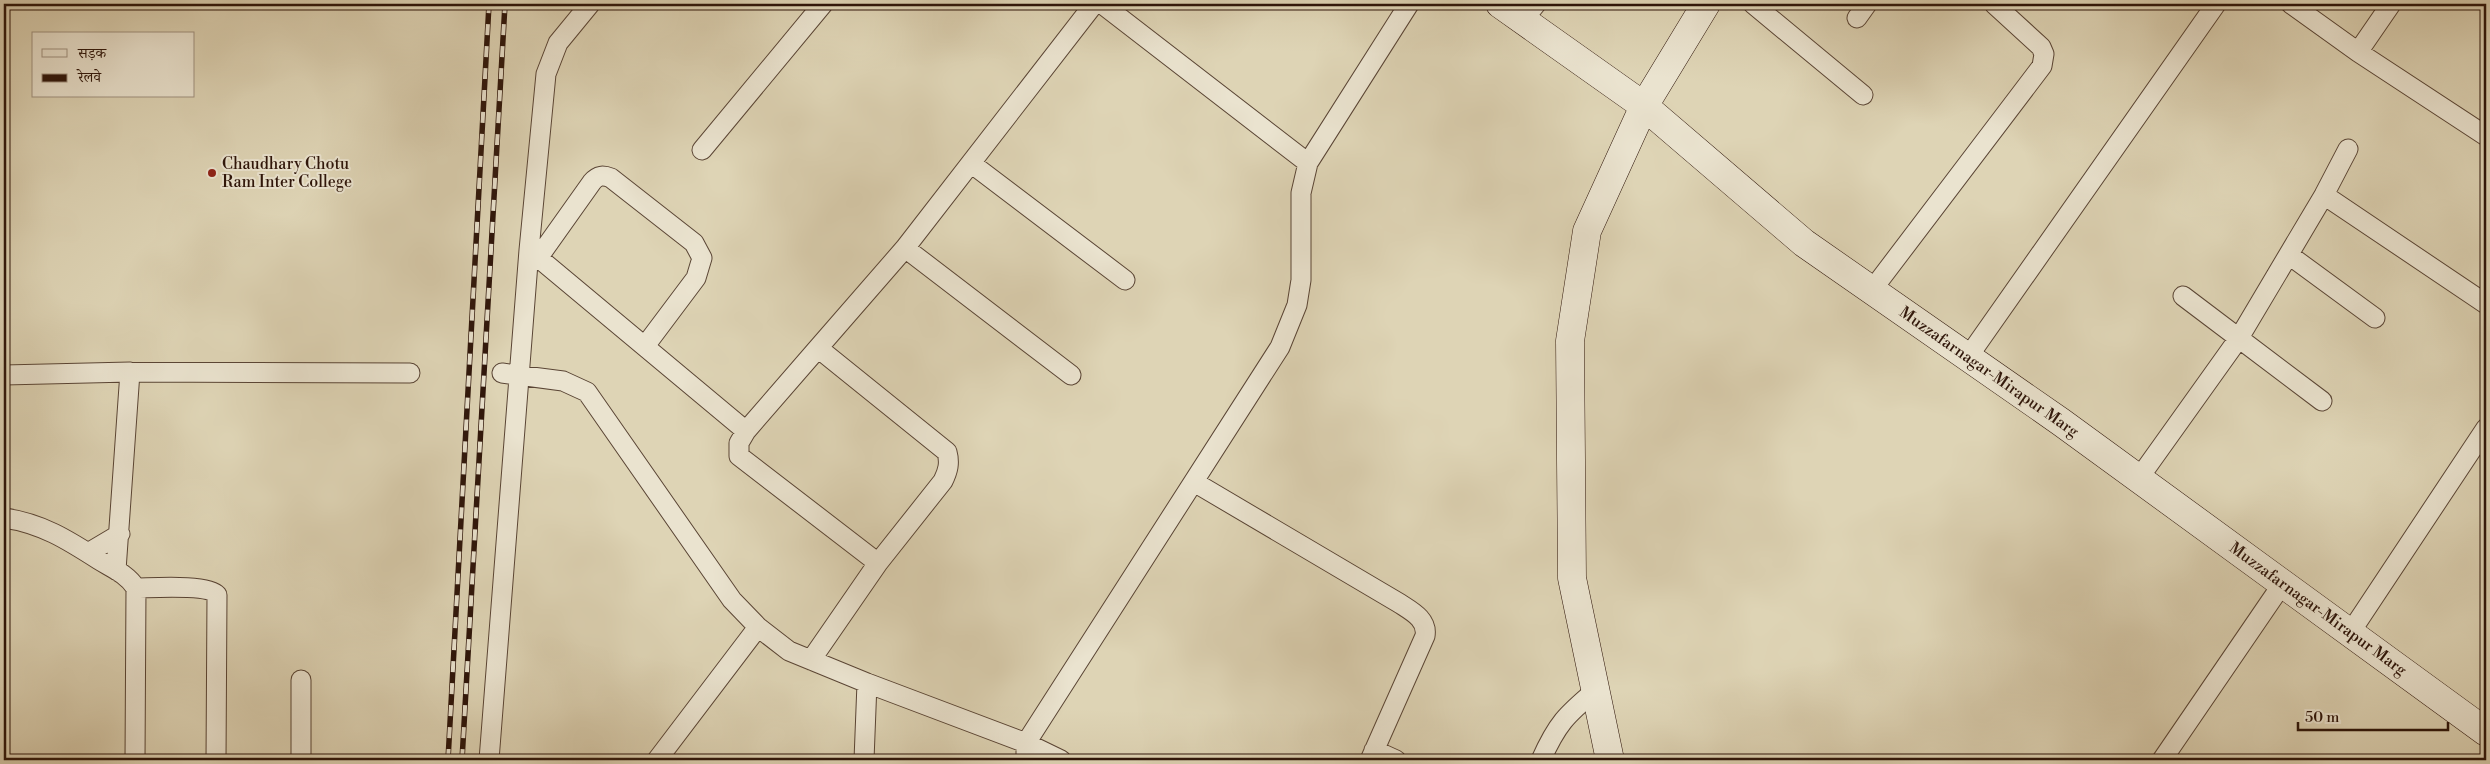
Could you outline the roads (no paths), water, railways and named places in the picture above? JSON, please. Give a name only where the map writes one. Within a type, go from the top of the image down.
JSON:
[{"type":"main road","name":"Muzzafarnagar-Mirapur Marg","points":[[1500,4],[1530,12],[1644,106],[1804,243],[2139,478],[2486,732]]},
{"type":"main road","points":[[1610,760],[1572,578],[1570,341],[1587,231],[1644,106],[1706,4]]},
{"type":"street","points":[[489,760],[510,373],[533,254],[546,74],[558,44],[590,4]]},
{"type":"street","points":[[702,150],[823,4]]},
{"type":"street","points":[[878,563],[742,460],[738,450],[746,431],[905,248],[972,164],[1094,4]]},
{"type":"street","points":[[1102,4],[1308,163]]},
{"type":"street","points":[[1026,751],[1280,347],[1297,305],[1301,280],[1301,193],[1308,163],[1409,4]]},
{"type":"street","points":[[1753,4],[1863,95]]},
{"type":"street","points":[[1872,290],[2042,66],[2044,54],[2041,48],[1994,4]]},
{"type":"street","points":[[1968,357],[2216,4]]},
{"type":"street","points":[[2291,4],[2358,52],[2486,134]]},
{"type":"street","points":[[2358,52],[2391,4]]},
{"type":"street","points":[[2139,478],[2239,338],[2324,195],[2348,148]]},
{"type":"street","points":[[972,164],[1125,280]]},
{"type":"street","points":[[533,254],[596,177],[604,176],[611,178],[694,243],[702,258],[696,278],[645,346]]},
{"type":"street","points":[[2324,195],[2486,304]]},
{"type":"street","points":[[905,248],[1071,375]]},
{"type":"street","points":[[533,254],[746,431]]},
{"type":"street","points":[[2288,255],[2375,318]]},
{"type":"street","points":[[2183,296],[2322,401]]},
{"type":"street","points":[[811,660],[878,563],[943,481],[948,470],[949,459],[946,452],[818,348]]},
{"type":"street","points":[[4,375],[130,372],[410,373]]},
{"type":"street","points":[[116,570],[130,372]]},
{"type":"street","points":[[510,373],[564,381],[578,386],[593,398],[732,600],[758,627],[789,651],[1026,751],[1061,760]]},
{"type":"street","points":[[2350,633],[2486,428]]},
{"type":"street","points":[[1194,482],[1418,615],[1424,624],[1425,636],[1372,755],[1396,760]]},
{"type":"street","points":[[4,518],[25,520],[62,536],[127,577],[136,588],[135,760]]},
{"type":"street","points":[[88,553],[120,534]]},
{"type":"street","points":[[2162,760],[2283,583]]},
{"type":"street","points":[[136,588],[203,588],[215,592],[217,595],[216,760]]},
{"type":"street","points":[[658,760],[758,627]]},
{"type":"street","points":[[301,680],[301,760]]},
{"type":"street","points":[[864,760],[867,683]]},
{"type":"street","points":[[1541,760],[1557,727],[1566,715],[1596,690]]},
{"type":"railway","points":[[448,760],[489,4]]},
{"type":"railway","points":[[462,760],[505,4]]},
{"type":"place","name":"Chaudhary Chotu Ram Inter College","points":[[212,173]]}]
